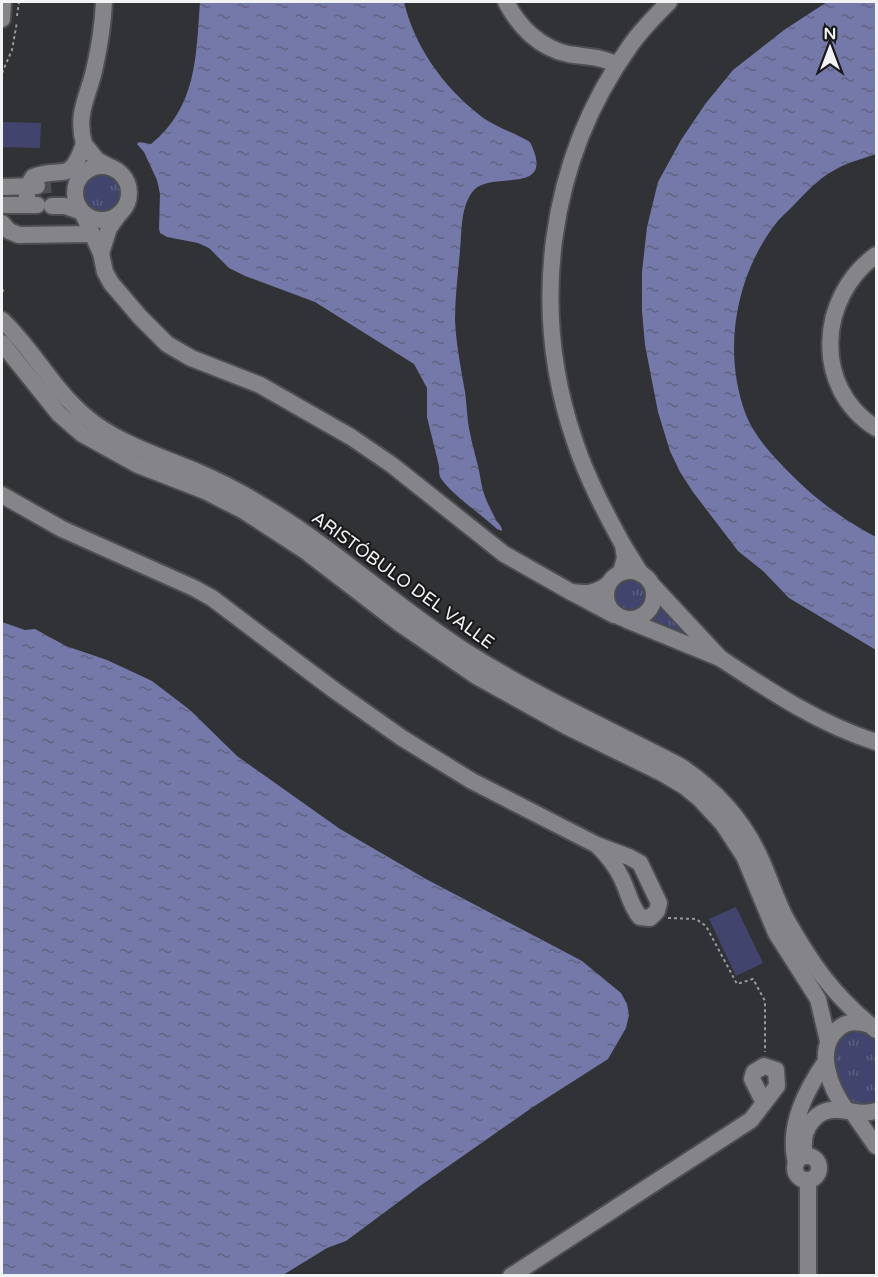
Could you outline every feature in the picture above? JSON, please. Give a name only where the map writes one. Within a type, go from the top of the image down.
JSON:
[{"type":"street","points":[[2,19],[3,2]]},
{"type":"street","points":[[104,2],[94,72],[81,112],[84,144],[75,198],[101,253],[105,272],[111,283],[148,326],[167,344],[191,358],[260,385],[351,437],[392,465],[504,554],[534,573],[622,618],[720,658],[801,710],[876,742]]},
{"type":"street","points":[[506,2],[518,22],[542,44],[568,54],[602,58],[617,65]]},
{"type":"street","points":[[669,2],[631,44],[596,100],[583,127],[558,210],[553,238],[550,298],[556,364],[567,419],[583,466],[623,545],[641,574],[720,658]]},
{"type":"street","points":[[84,144],[97,160],[124,177],[129,193],[128,201],[109,228],[101,253]]},
{"type":"street","points":[[39,206],[35,176],[95,167],[111,167]]},
{"type":"street","points":[[2,187],[38,186],[66,182],[78,171]]},
{"type":"street","points":[[2,206],[65,206],[96,220],[104,220],[119,214]]},
{"type":"street","points":[[2,222],[9,231],[19,235],[92,234]]},
{"type":"street","points":[[876,255],[855,274],[843,292],[835,309],[830,332],[832,361],[842,390],[861,416],[876,428]]},
{"type":"street","name":"ARISTÓBULO DEL VALLE","points":[[2,320],[34,354],[64,395],[85,416],[105,431],[208,477],[260,504],[296,527],[424,624],[468,653],[533,692],[680,766],[698,778],[718,796],[753,843],[785,916],[819,974],[853,1012],[874,1028]]},
{"type":"street","name":"ARISTÓBULO DEL VALLE","points":[[2,343],[59,414],[82,434],[138,465],[205,491],[244,511],[304,550],[370,602],[467,670],[558,722],[662,773],[700,799],[723,824],[744,856],[776,933],[818,999],[828,1041],[826,1060]]},
{"type":"street","points":[[2,495],[62,529],[212,598],[402,738],[472,781],[597,845],[640,863],[659,903],[657,911],[650,918],[640,917],[635,912],[614,863],[597,845]]},
{"type":"street","points":[[621,572],[625,558],[623,545]]},
{"type":"street","points":[[571,592],[598,592],[621,572],[641,574]]},
{"type":"street","points":[[607,585],[605,599],[607,606],[622,618],[635,619],[649,610],[654,595],[653,586]]},
{"type":"street","points":[[828,1041],[834,1032],[851,1022],[860,1022],[874,1028]]},
{"type":"street","points":[[800,1160],[793,1137],[801,1107],[810,1086],[826,1060]]},
{"type":"street","points":[[826,1060],[831,1083],[876,1146]]},
{"type":"street","points":[[511,1275],[742,1127],[756,1114],[777,1086],[776,1070],[764,1066]]},
{"type":"street","points":[[801,1107],[815,1118]]},
{"type":"street","points":[[800,1160],[805,1131],[815,1118],[830,1110],[865,1114],[876,1111]]},
{"type":"street","points":[[800,1160],[812,1157],[819,1166],[815,1177],[808,1180],[808,1275]]},
{"type":"path","points":[[2,73],[12,50],[19,2]]},
{"type":"path","points":[[650,918],[696,919],[706,926],[714,937],[737,984],[753,979],[765,1001],[764,1066]]},
{"type":"green space","points":[[2,122],[41,123],[40,148],[2,147]]},
{"type":"green space","points":[[104,173],[112,174],[119,179],[124,186],[124,202],[119,209],[112,214],[104,215],[96,214],[89,209],[84,202],[83,194],[84,186],[89,179],[96,174]]},
{"type":"green space","points":[[632,580],[645,585],[650,598],[645,611],[632,616],[619,611],[614,598],[619,585]]},
{"type":"green space","points":[[660,603],[702,644],[645,622],[654,615]]},
{"type":"green space","points":[[736,907],[763,963],[736,976],[709,919]]},
{"type":"green space","points":[[863,1031],[876,1039],[876,1105],[854,1106],[846,1097],[835,1073],[834,1050],[839,1041],[849,1034]]},
{"type":"water","points":[[200,2],[404,2],[422,49],[452,90],[483,118],[530,142],[536,159],[535,170],[529,176],[483,184],[469,196],[462,219],[456,294],[456,338],[469,428],[483,492],[502,531],[462,500],[441,478],[427,417],[427,388],[414,364],[315,302],[229,268],[209,248],[198,243],[167,237],[160,233],[160,194],[157,180],[144,152],[137,144],[139,142],[151,144],[178,114],[186,97],[195,61]]},
{"type":"water","points":[[827,2],[876,2],[876,154],[842,166],[821,179],[779,220],[763,243],[742,290],[734,340],[735,366],[746,415],[765,446],[791,475],[814,495],[837,513],[876,537],[876,650],[789,598],[763,571],[738,551],[693,492],[670,451],[658,412],[645,345],[642,311],[642,272],[647,227],[658,182],[681,140],[706,103],[733,70],[784,30]]},
{"type":"water","points":[[2,622],[25,630],[35,629],[66,646],[107,660],[152,681],[190,710],[237,756],[340,829],[426,879],[582,961],[621,993],[627,1004],[629,1015],[626,1028],[608,1059],[533,1107],[346,1241],[327,1248],[283,1275],[2,1275]]},
{"type":"tunnel","points":[[37,186],[51,185]]}]
